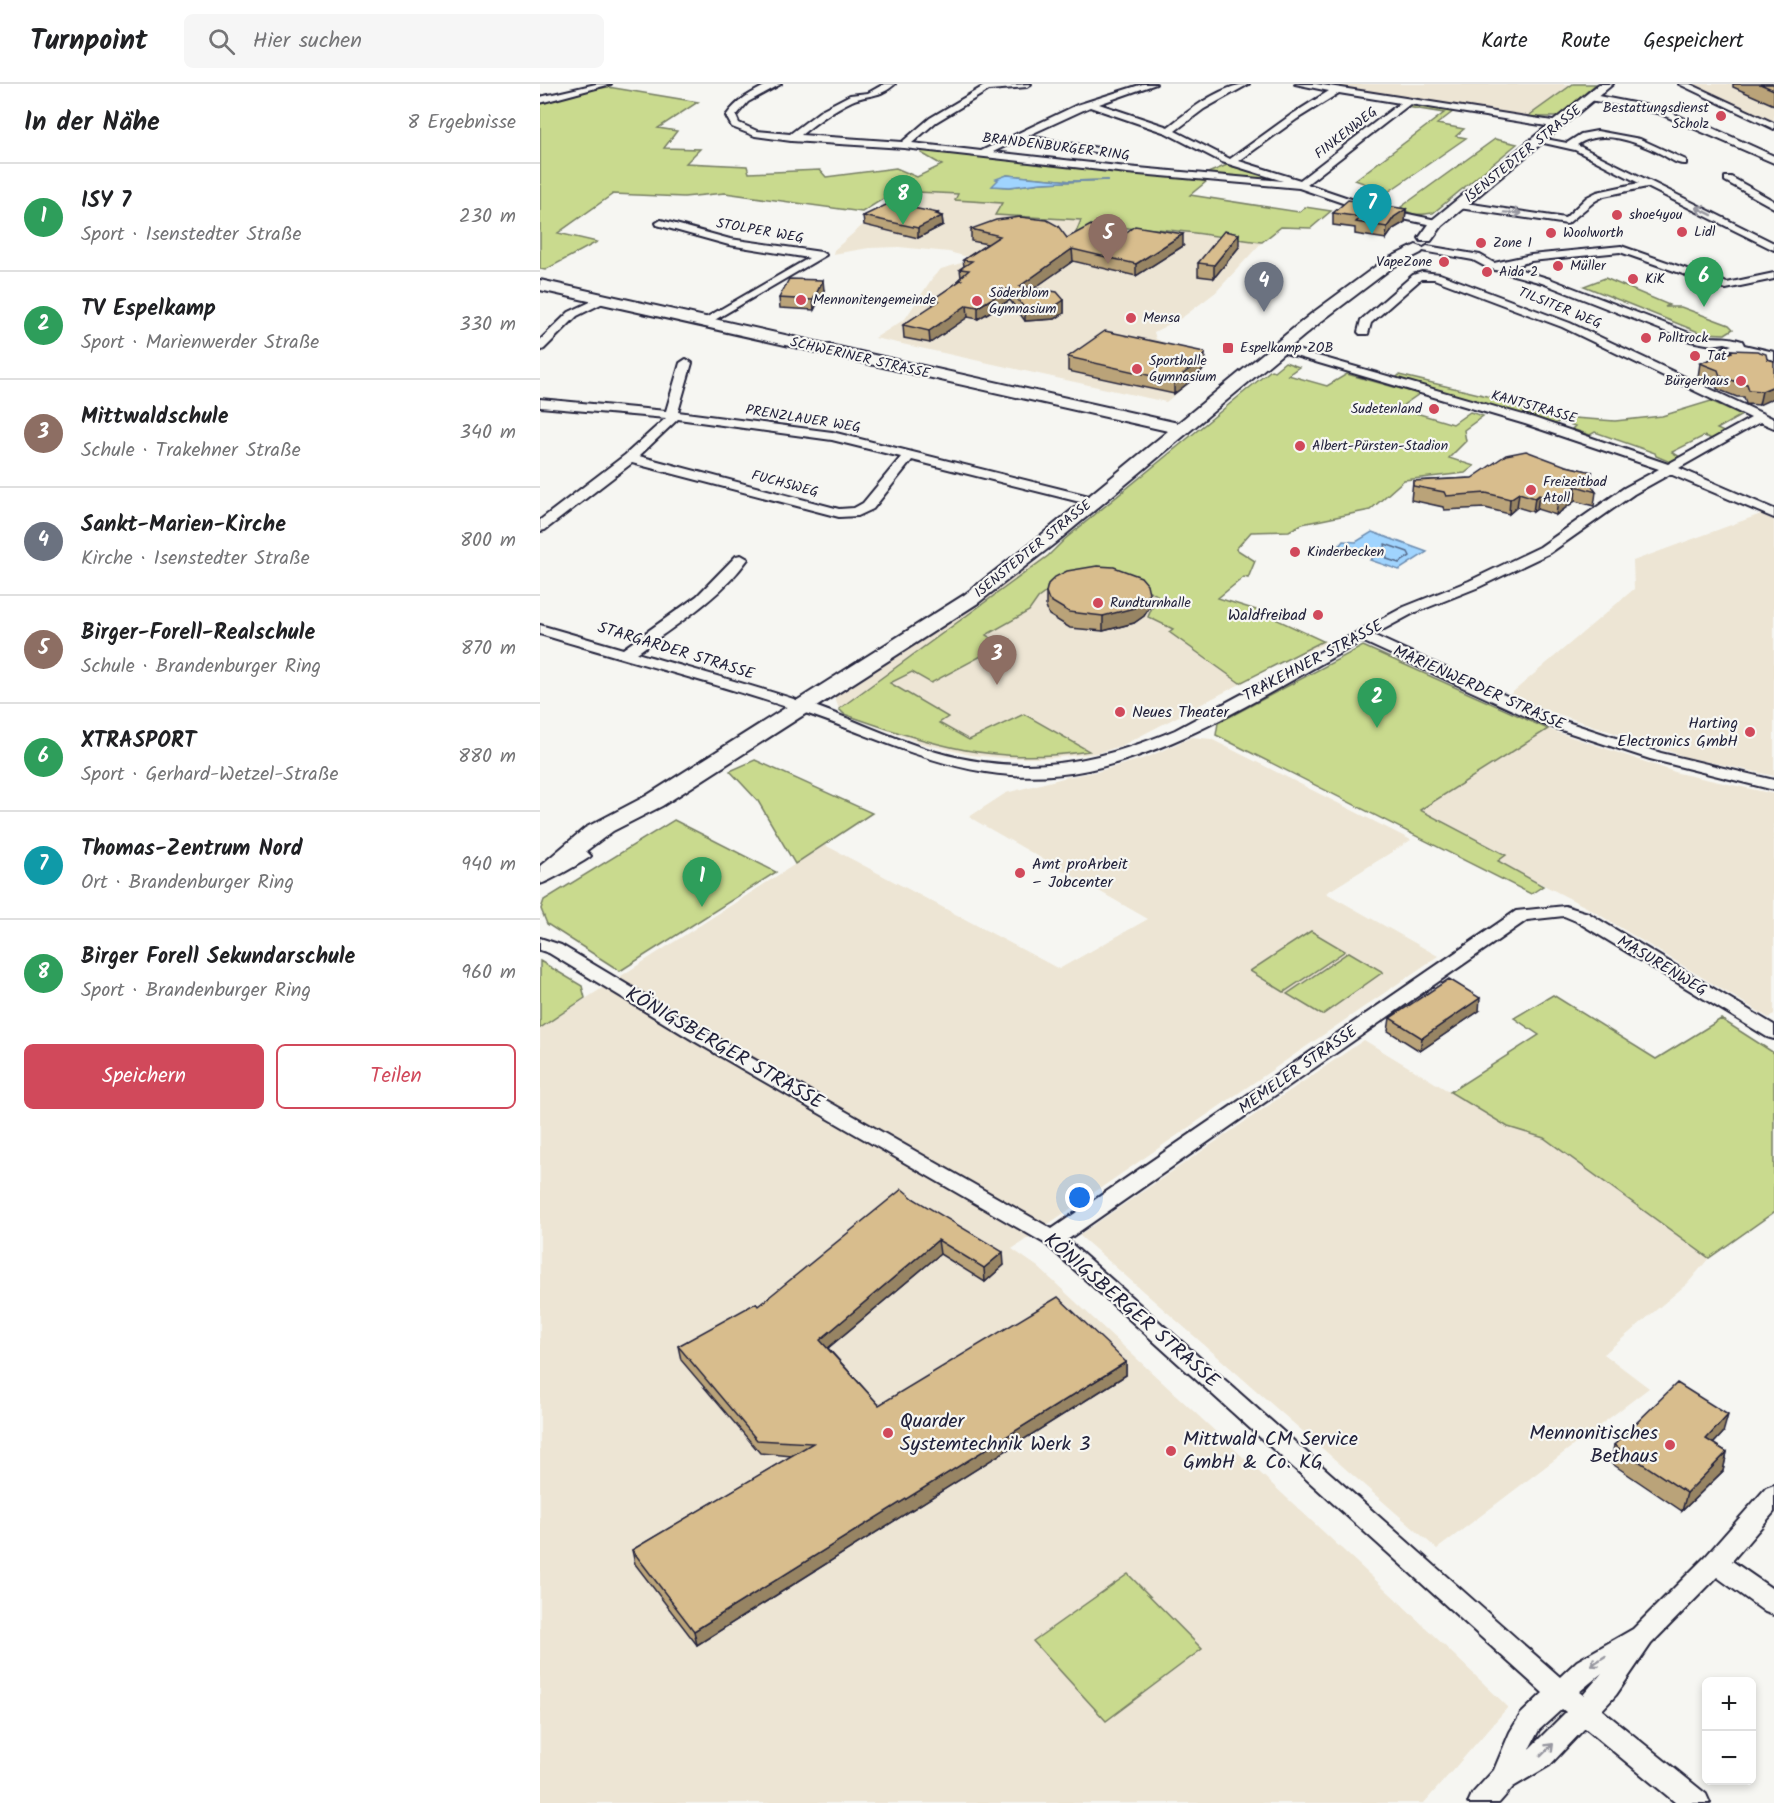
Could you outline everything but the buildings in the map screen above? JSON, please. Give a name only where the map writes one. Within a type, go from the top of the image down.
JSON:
[{"type":"street","points":[[540,100],[607,84]]},
{"type":"street","name":"BRANDENBURGER RING","points":[[777,84],[750,97],[736,107],[731,116],[735,125],[755,133],[791,138],[904,145],[1127,170],[1300,185],[1373,210],[1437,223]]},
{"type":"street","points":[[791,138],[826,111],[853,97],[870,95],[891,84]]},
{"type":"street","points":[[904,145],[933,120],[987,88],[1027,84]]},
{"type":"street","points":[[985,153],[1090,104],[1152,84]]},
{"type":"street","points":[[1169,131],[1201,107],[1245,84]]},
{"type":"street","points":[[1299,84],[1559,124]]},
{"type":"street","name":"ISENSTEDTER STRASSE","points":[[540,877],[563,861],[584,855],[625,828],[654,801],[971,599],[1047,540],[1279,348],[1415,243],[1593,98],[1607,84]]},
{"type":"street","points":[[1683,84],[1774,126]]},
{"type":"street","points":[[1232,162],[1294,117],[1338,90]]},
{"type":"street","points":[[1593,98],[1661,111],[1675,119],[1705,128],[1774,160]]},
{"type":"street","name":"FINKENWEG","points":[[1300,185],[1368,134],[1408,100]]},
{"type":"street","points":[[1090,104],[1169,131],[1232,162],[1292,180],[1300,185]]},
{"type":"street","points":[[1570,145],[1588,135],[1612,135],[1671,153],[1683,162]]},
{"type":"street","points":[[1017,137],[1098,151]]},
{"type":"street","points":[[1540,141],[1570,145],[1774,247]]},
{"type":"street","points":[[1728,179],[1774,205]]},
{"type":"street","points":[[1459,205],[1566,221],[1591,199],[1601,194],[1647,184]]},
{"type":"street","name":"STOLPER WEG","points":[[661,223],[729,242],[820,255],[706,322]]},
{"type":"street","points":[[1415,243],[1500,261],[1694,339],[1712,342],[1714,347],[1721,349],[1738,347],[1774,356]]},
{"type":"street","points":[[1500,261],[1621,249],[1726,286],[1774,276]]},
{"type":"street","name":"TILSITER WEG","points":[[1364,332],[1365,322],[1417,277],[1436,276],[1566,325],[1774,424]]},
{"type":"street","name":"SCHWERINER STRASSE","points":[[540,285],[1181,429]]},
{"type":"street","points":[[540,347],[573,314],[601,300]]},
{"type":"street","name":"KANTSTRASSE","points":[[1279,348],[1566,432],[1670,468],[1774,514]]},
{"type":"street","points":[[540,527],[630,458],[672,420],[674,414],[672,409],[686,363]]},
{"type":"street","name":"PRENZLAUER WEG","points":[[540,403],[674,414],[832,436],[1092,501]]},
{"type":"street","name":"TRAKEHNER STRASSE","points":[[802,707],[928,754],[963,764],[1025,771],[1067,769],[1118,759],[1160,743],[1409,610],[1474,584],[1545,550],[1596,512],[1759,418]]},
{"type":"street","name":"FUCHSWEG","points":[[630,458],[839,513],[850,513],[861,512],[868,506],[909,455]]},
{"type":"street","points":[[624,655],[690,608],[728,576],[741,559]]},
{"type":"street","name":"STARGARDER STRASSE","points":[[540,629],[802,707]]},
{"type":"street","name":"MARIENWERDER STRASSE","points":[[1360,635],[1549,721],[1656,756],[1774,785]]},
{"type":"street","name":"MASURENWEG","points":[[1546,911],[1565,911],[1582,917],[1774,1033]]},
{"type":"street","name":"MEMELER STRASSE","points":[[1053,1239],[1522,915],[1546,911]]},
{"type":"street","name":"KÖNIGSBERGER STRASSE","points":[[545,942],[701,1037],[1053,1239],[1560,1693],[1696,1803]]},
{"type":"street","points":[[1482,1803],[1504,1778],[1541,1756],[1606,1687],[1642,1636],[1715,1563],[1774,1496]]},
{"type":"street","points":[[1715,1563],[1774,1604]]},
{"type":"street","points":[[1504,1778],[1524,1731],[1560,1693],[1586,1669],[1642,1636]]},
{"type":"shaded area","points":[[1321,84],[1573,84],[1527,117]]},
{"type":"shaded area","points":[[1692,84],[1774,84],[1774,122],[1703,89]]},
{"type":"shaded area","name":"Söderblom Gymnasium","points":[[902,191],[1090,203],[1086,236],[1115,227],[1149,228],[1262,242],[1216,292],[1183,317],[1154,332],[1156,339],[1185,352],[1197,363],[1207,366],[1201,374],[1166,402],[875,338],[905,319],[933,277],[941,269],[975,259],[949,252],[899,247],[869,248],[833,254],[834,250]]},
{"type":"shaded area","points":[[1761,514],[1774,520],[1774,776],[1686,757],[1507,697],[1634,589],[1633,561]]},
{"type":"shaded area","points":[[1047,555],[1132,573],[1250,610],[1255,608],[1328,643],[1290,658],[1123,745],[1098,753],[1052,758],[971,755],[920,743],[844,714],[839,709],[833,693]]},
{"type":"shaded area","points":[[1548,729],[1678,773],[1774,794],[1774,1014],[1769,1018],[1588,908],[1497,861],[1506,854],[1420,810]]},
{"type":"shaded area","points":[[1192,737],[1211,739],[1411,840],[1326,893],[1438,956],[1012,1249],[1038,1267],[1398,1601],[1508,1707],[1424,1803],[540,1803],[540,1028],[825,845],[1059,969],[1148,919],[969,817],[1006,793],[1148,757]]},
{"type":"shaded area","points":[[1364,1040],[1508,1127],[1544,1138],[1709,1258],[1688,1283],[1604,1354],[1649,1388],[1437,1549],[1079,1235]]},
{"type":"green space","points":[[1573,84],[1596,84],[1557,117],[1527,117]]},
{"type":"green space","points":[[608,87],[698,102],[658,128],[677,131],[664,148],[700,149],[686,163],[747,166],[749,173],[820,170],[826,177],[896,168],[917,177],[942,165],[921,153],[924,149],[1207,181],[1190,195],[1299,212],[1305,207],[1331,211],[1311,228],[1281,227],[1262,242],[1146,228],[1122,228],[1089,235],[1075,235],[1081,220],[995,215],[1002,203],[955,200],[958,194],[896,191],[862,212],[725,193],[684,197],[613,194],[558,233],[597,242],[545,270],[540,269],[540,102],[566,94]],"holes":[[[1007,175],[1071,181],[1108,180],[1010,187],[993,186]]]},
{"type":"green space","points":[[1411,105],[1454,111],[1437,124],[1464,129],[1456,136],[1466,138],[1388,192],[1355,180],[1444,113],[1406,107]]},
{"type":"green space","points":[[1495,139],[1517,144],[1433,213],[1416,214],[1401,207]]},
{"type":"green space","points":[[1227,165],[1286,181],[1203,175]]},
{"type":"green space","points":[[1605,278],[1669,305],[1665,307],[1681,307],[1729,325],[1733,329],[1725,334],[1701,333],[1584,286]]},
{"type":"green space","points":[[1285,362],[1299,367],[1288,375],[1327,386],[1347,374],[1419,394],[1399,408],[1453,424],[1470,412],[1483,416],[1464,430],[1466,441],[1449,458],[1474,466],[1465,473],[1404,480],[1370,510],[1302,524],[1289,531],[1251,532],[1236,549],[1255,561],[1248,578],[1244,577],[1218,598],[1256,610],[1323,641],[1240,683],[1169,632],[1173,629],[1148,617],[1157,595],[1133,582],[1065,578],[1038,598],[1029,611],[986,635],[1002,645],[931,683],[912,672],[890,683],[948,717],[939,723],[969,740],[1024,714],[1089,751],[1023,756],[964,750],[906,735],[844,714],[839,709],[1048,556],[1065,539],[1271,370],[1274,371]]},
{"type":"green space","points":[[1399,375],[1483,395],[1560,417],[1615,421],[1662,416],[1711,401],[1742,415],[1717,429],[1724,432],[1712,439],[1704,436],[1672,452],[1680,457],[1670,462],[1656,456],[1655,453],[1595,432],[1590,435],[1572,429],[1575,426],[1560,421],[1555,424],[1396,378]]},
{"type":"green space","points":[[1363,646],[1548,729],[1420,810],[1506,855],[1498,861],[1543,886],[1531,894],[1216,735],[1218,723]]},
{"type":"green space","points":[[755,760],[872,813],[795,864],[758,801],[730,771]]},
{"type":"green space","points":[[674,820],[776,872],[620,971],[547,924],[541,909],[544,900]]},
{"type":"green space","points":[[1311,931],[1345,951],[1284,992],[1250,971]]},
{"type":"green space","points":[[1349,952],[1383,972],[1322,1015],[1287,994]]},
{"type":"green space","points":[[540,961],[582,986],[585,998],[540,1028]]},
{"type":"green space","points":[[1553,995],[1656,1059],[1721,1019],[1774,1053],[1774,1212],[1709,1258],[1544,1138],[1508,1127],[1450,1092],[1539,1035],[1514,1018]]},
{"type":"green space","points":[[1128,1574],[1202,1649],[1106,1721],[1033,1641]]},
{"type":"water","points":[[1007,175],[1071,181],[1109,180],[1041,183],[1010,187],[992,186],[998,180],[996,179]]},
{"type":"water","points":[[1372,532],[1427,552],[1399,570],[1370,560],[1381,552],[1373,549],[1362,556],[1339,546],[1343,541],[1356,542]]},
{"type":"place","name":"Bestattungsdienst Scholz","points":[[1721,116]]},
{"type":"place","name":"shoe4you","points":[[1617,215]]},
{"type":"place","name":"Birger Forell Sekundarschule","points":[[903,225]]},
{"type":"place","name":"Lidl","points":[[1682,232]]},
{"type":"place","name":"Woolworth","points":[[1551,233]]},
{"type":"place","name":"Thomas-Zentrum Nord","points":[[1372,234]]},
{"type":"place","name":"Zone 1","points":[[1481,243]]},
{"type":"place","name":"VapeZone","points":[[1444,262]]},
{"type":"place","name":"Birger-Forell-Realschule","points":[[1108,264]]},
{"type":"place","name":"Müller","points":[[1558,266]]},
{"type":"place","name":"Aida 2","points":[[1487,272]]},
{"type":"place","name":"KiK","points":[[1633,279]]},
{"type":"place","name":"Mennonitengemeinde","points":[[801,300]]},
{"type":"place","name":"Söderblom Gymnasium","points":[[977,301]]},
{"type":"place","name":"XTRASPORT","points":[[1704,307]]},
{"type":"place","name":"Sankt-Marien-Kirche","points":[[1264,312]]},
{"type":"place","name":"Mensa","points":[[1131,318]]},
{"type":"place","name":"Polltrock","points":[[1646,338]]},
{"type":"place","name":"Espelkamp ZOB","points":[[1228,348]]},
{"type":"place","name":"Tat","points":[[1695,356]]},
{"type":"place","name":"Sporthalle Gymnasium","points":[[1137,369]]},
{"type":"place","name":"Bürgerhaus","points":[[1741,381]]},
{"type":"place","name":"Sudetenland","points":[[1434,409]]},
{"type":"place","name":"Albert-Pürsten-Stadion","points":[[1300,446]]},
{"type":"place","name":"Freizeitbad Atoll","points":[[1531,490]]},
{"type":"place","name":"Kinderbecken","points":[[1295,552]]},
{"type":"place","name":"Rundturnhalle","points":[[1098,603]]},
{"type":"place","name":"Waldfreibad","points":[[1318,615]]},
{"type":"place","name":"Mittwaldschule","points":[[997,685]]},
{"type":"place","name":"Neues Theater","points":[[1120,712]]},
{"type":"place","name":"TV Espelkamp","points":[[1377,728]]},
{"type":"place","name":"Harting Electronics GmbH","points":[[1750,732]]},
{"type":"place","name":"Amt proArbeit – Jobcenter","points":[[1020,873]]},
{"type":"place","name":"ISY 7","points":[[702,907]]},
{"type":"place","name":"Quarder Systemtechnik Werk 3","points":[[888,1433]]},
{"type":"place","name":"Mennonitisches Bethaus","points":[[1670,1445]]},
{"type":"place","name":"Mittwald CM Service GmbH & Co. KG","points":[[1171,1451]]}]
